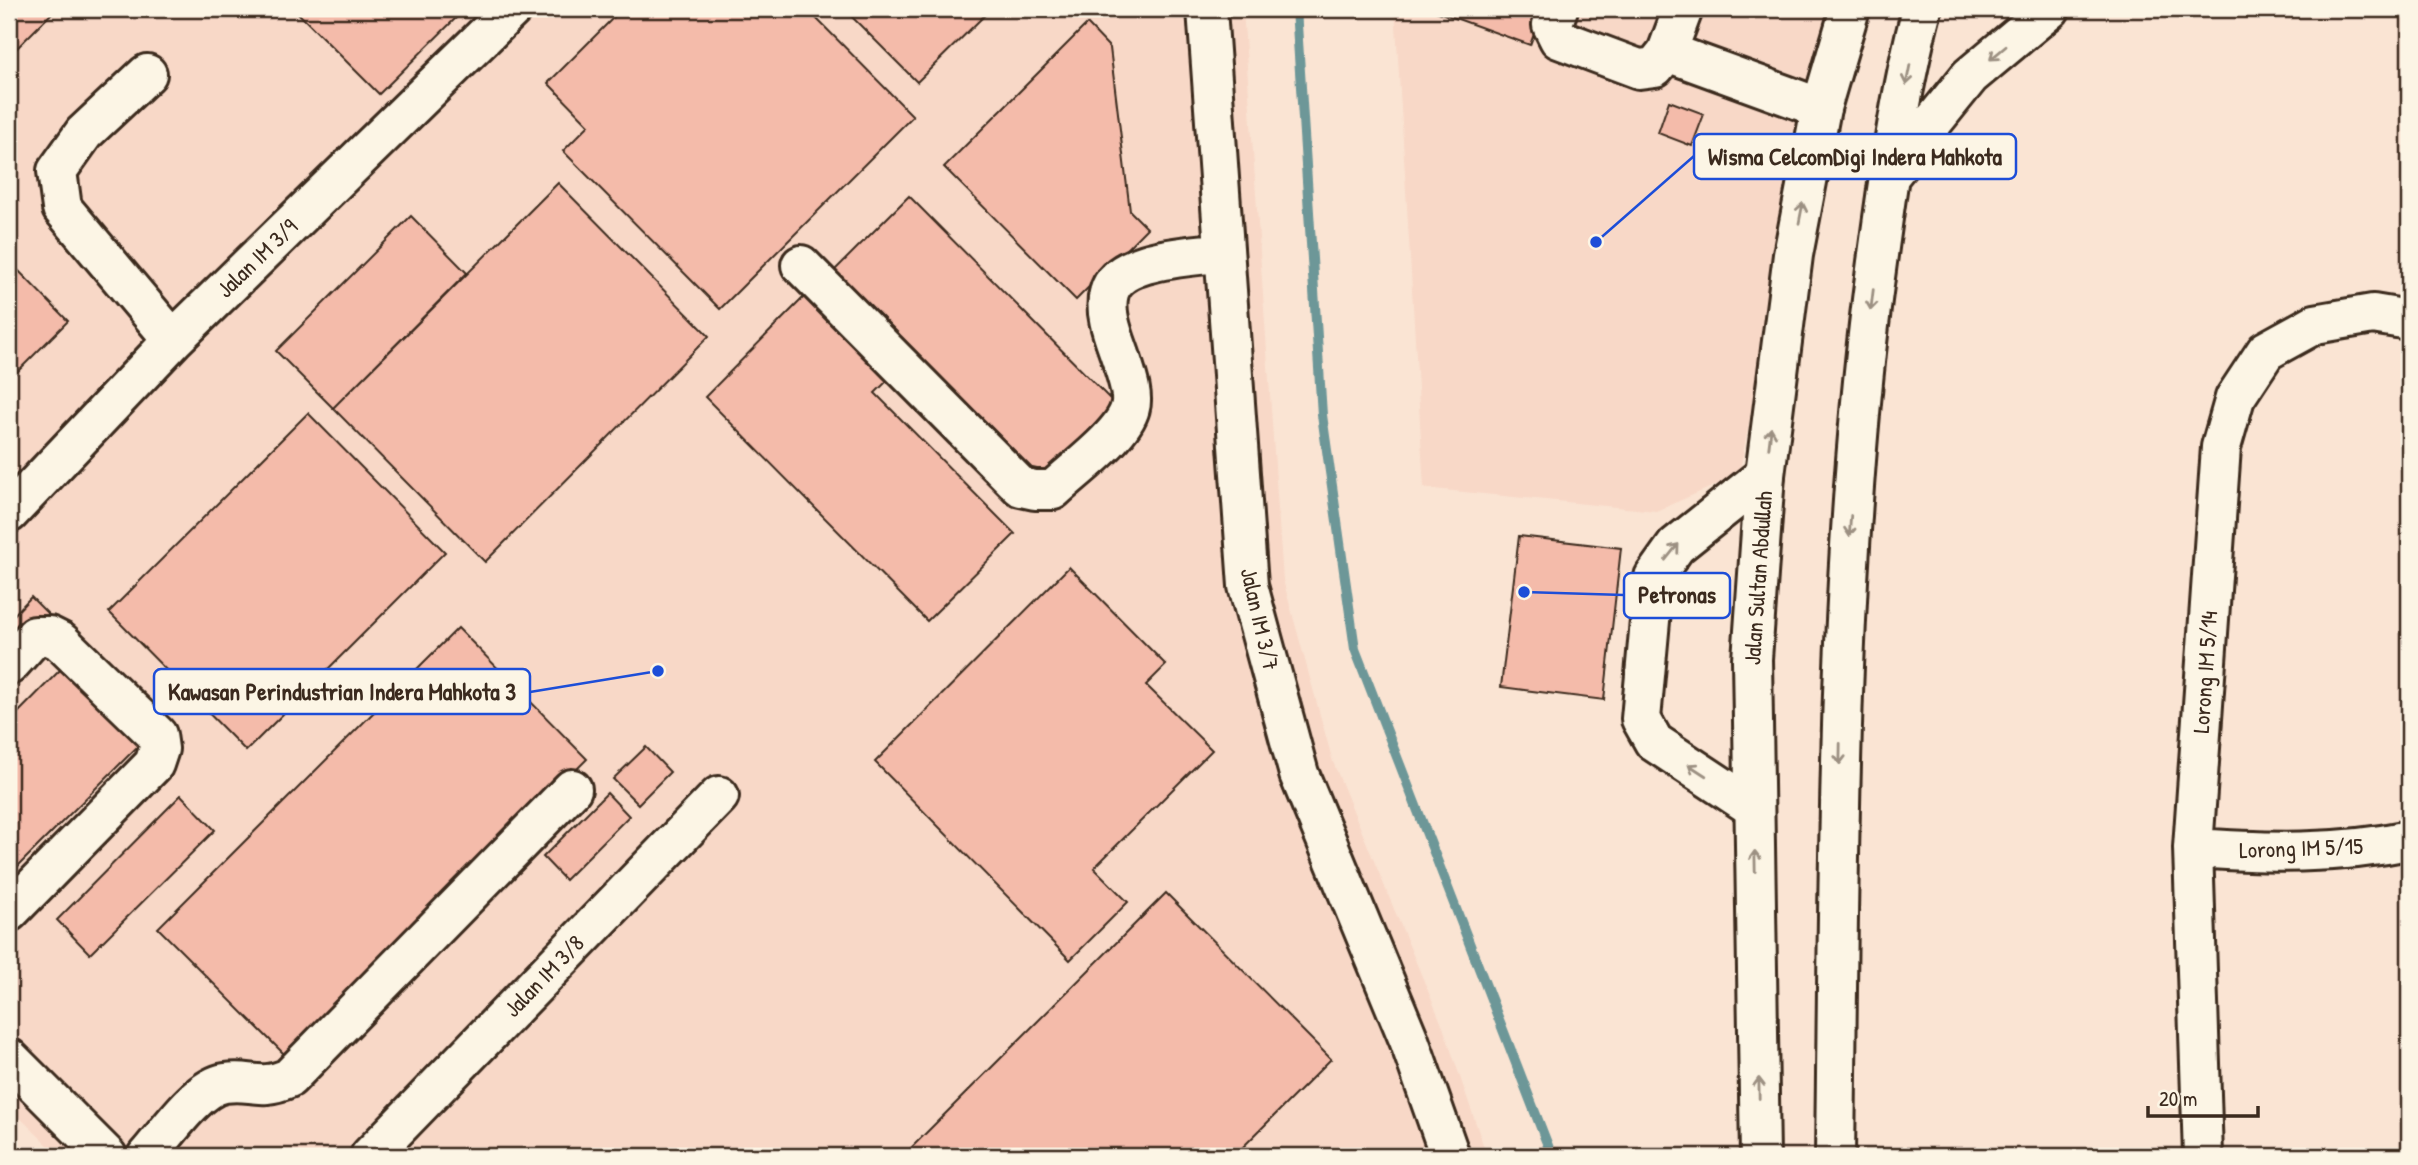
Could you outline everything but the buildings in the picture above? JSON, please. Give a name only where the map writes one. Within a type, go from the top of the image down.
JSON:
[{"type":"main road","name":"Jalan IM 3/9","points":[[9,513],[173,340],[512,9]]},
{"type":"main road","name":"Jalan IM 3/7","points":[[1207,9],[1248,586],[1299,774],[1409,1040],[1450,1156]]},
{"type":"main road","points":[[1558,9],[1552,25],[1559,39],[1639,69],[1655,67],[1667,52],[1683,9]]},
{"type":"main road","name":"Jalan Sultan Abdullah","points":[[1760,1156],[1752,659],[1765,475],[1793,255],[1821,108],[1850,9]]},
{"type":"main road","points":[[1835,1156],[1842,660],[1857,425],[1888,179],[1922,9]]},
{"type":"main road","points":[[1888,179],[1970,76],[2050,9]]},
{"type":"main road","points":[[1667,52],[1821,108]]},
{"type":"main road","points":[[147,74],[84,133],[57,172],[62,208],[173,340]]},
{"type":"main road","points":[[801,265],[1021,487],[1035,490],[1053,489],[1121,426],[1131,407],[1128,380],[1110,323],[1108,295],[1113,283],[1122,273],[1150,263],[1224,252]]},
{"type":"main road","name":"Lorong IM 5/14","points":[[2203,1156],[2193,848],[2221,447],[2235,398],[2266,351],[2315,324],[2373,314],[2409,320]]},
{"type":"main road","points":[[1754,808],[1654,742],[1641,719],[1654,577],[1676,546],[1765,475]]},
{"type":"main road","points":[[9,665],[35,636],[49,636],[61,642],[157,735],[159,750],[154,764],[9,912]]},
{"type":"main road","points":[[147,1156],[206,1089],[226,1082],[270,1086],[289,1077],[572,789]]},
{"type":"main road","name":"Jalan IM 3/8","points":[[370,1156],[719,796]]},
{"type":"main road","name":"Lorong IM 5/15","points":[[2193,848],[2265,853],[2328,851],[2409,839]]},
{"type":"main road","points":[[9,1058],[107,1156]]},
{"type":"shaded area","points":[[9,9],[1243,9],[1283,580],[1333,762],[1443,1027],[1487,1156],[59,1156],[9,1107]]},
{"type":"shaded area","points":[[1395,9],[1828,9],[1739,475],[1656,511],[1424,488]]},
{"type":"waterway","points":[[1296,9],[1322,415],[1355,649],[1552,1156]]},
{"type":"place","name":"Wisma CelcomDigi Indera Mahkota","points":[[1596,242]]},
{"type":"place","name":"Petronas","points":[[1524,592]]},
{"type":"place","name":"Kawasan Perindustrian Indera Mahkota 3","points":[[658,671]]}]
